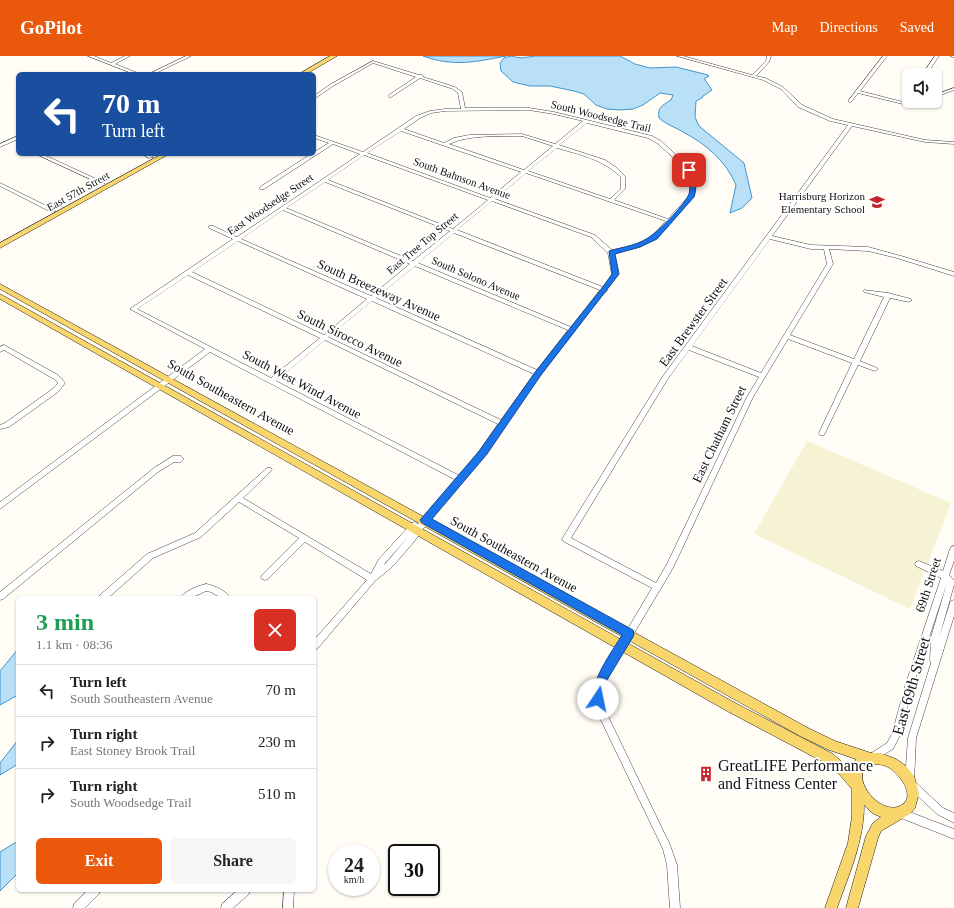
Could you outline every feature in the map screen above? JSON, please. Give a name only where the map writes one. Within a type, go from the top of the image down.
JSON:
[{"type":"main road","points":[[306,72],[334,56]]},
{"type":"main road","points":[[314,72],[343,56]]},
{"type":"main road","name":"East 57th Street","points":[[0,239],[154,156]]},
{"type":"main road","name":"East 57th Street","points":[[0,246],[162,156]]},
{"type":"main road","name":"South Southeastern Avenue","points":[[0,286],[425,520],[810,735],[833,746],[871,758]]},
{"type":"main road","name":"South Southeastern Avenue","points":[[0,296],[770,728],[829,758],[839,766],[858,788]]},
{"type":"main road","points":[[831,908],[854,843],[858,816],[858,788],[855,773],[857,768],[865,760],[871,758],[891,761],[902,770],[910,782],[913,797],[908,808],[877,827],[872,836],[852,908]]},
{"type":"main road","points":[[858,788],[865,799],[877,809],[891,813],[898,813]]},
{"type":"street","points":[[90,56],[133,72]]},
{"type":"street","points":[[111,64],[128,56]]},
{"type":"street","points":[[155,72],[189,56]]},
{"type":"street","points":[[679,56],[754,75],[782,88],[800,106],[826,118],[850,125],[925,141],[954,143]]},
{"type":"street","points":[[754,75],[768,61],[769,56]]},
{"type":"street","points":[[850,101],[884,56]]},
{"type":"street","points":[[929,68],[937,56]]},
{"type":"street","points":[[316,97],[332,85],[372,62],[449,85],[460,92],[463,109]]},
{"type":"street","points":[[390,96],[421,76]]},
{"type":"street","points":[[942,93],[954,89]]},
{"type":"street","points":[[857,92],[902,103]]},
{"type":"street","name":"South Woodsedge Trail","points":[[418,117],[436,111],[463,109],[529,109],[586,120],[650,137],[659,142],[686,165],[692,175],[692,196],[654,237],[638,246],[611,252]]},
{"type":"street","name":"East Woodsedge Street","points":[[133,309],[418,117]]},
{"type":"street","name":"East Tree Top Street","points":[[272,381],[586,120]]},
{"type":"street","name":"East Brewster Street","points":[[657,587],[566,539],[666,378],[850,125]]},
{"type":"street","points":[[400,129],[670,221]]},
{"type":"street","points":[[445,144],[456,139],[469,136],[510,134],[526,136],[602,161],[615,169],[623,177],[623,189],[611,201]]},
{"type":"street","name":"South Bahnson Avenue","points":[[316,137],[593,236],[611,252]]},
{"type":"street","points":[[0,146],[16,139]]},
{"type":"street","points":[[10,141],[16,144]]},
{"type":"street","points":[[316,153],[333,142]]},
{"type":"street","points":[[42,156],[103,183]]},
{"type":"street","points":[[262,188],[311,156]]},
{"type":"street","points":[[324,180],[605,290]]},
{"type":"street","points":[[0,184],[53,210]]},
{"type":"street","name":"South Solono Avenue","points":[[282,208],[574,330]]},
{"type":"street","name":"South Breezeway Avenue","points":[[211,227],[538,373]]},
{"type":"street","points":[[769,237],[802,246],[826,248],[852,247],[876,250],[954,274]]},
{"type":"street","name":"East Chatham Street","points":[[674,908],[672,866],[667,848],[601,710],[598,699],[602,678],[675,556],[737,422],[762,376],[830,264],[826,248]]},
{"type":"street","points":[[316,644],[372,580],[389,565],[415,529],[425,520],[483,452],[538,373],[605,290],[615,274],[611,252]]},
{"type":"street","name":"South Sirocco Avenue","points":[[188,272],[502,423]]},
{"type":"street","points":[[866,290],[909,300]]},
{"type":"street","points":[[822,434],[888,296]]},
{"type":"street","name":"South West Wind Avenue","points":[[133,309],[460,480]]},
{"type":"street","points":[[787,336],[874,369]]},
{"type":"street","points":[[688,347],[762,376]]},
{"type":"street","points":[[0,427],[7,425],[56,390],[62,383],[56,377],[2,349]]},
{"type":"street","points":[[0,506],[210,349]]},
{"type":"street","points":[[0,597],[156,470],[174,459],[181,459]]},
{"type":"street","points":[[104,596],[150,556],[198,536],[269,470]]},
{"type":"street","points":[[238,498],[372,580]]},
{"type":"street","points":[[265,577],[304,538]]},
{"type":"street","name":"69th Street","points":[[871,758],[890,746],[896,735],[910,683],[954,549]]},
{"type":"street","points":[[919,564],[945,576],[951,582],[935,636],[934,666]]},
{"type":"street","points":[[187,596],[203,587],[211,587],[224,596]]},
{"type":"street","name":"East 69th Street","points":[[910,782],[912,738],[954,603]]},
{"type":"street","points":[[910,782],[933,806],[954,818]]},
{"type":"street","points":[[898,813],[954,834]]},
{"type":"street","points":[[78,908],[93,892]]},
{"type":"street","points":[[226,908],[243,892]]},
{"type":"street","points":[[288,908],[289,892]]},
{"type":"shaded area","points":[[807,441],[951,503],[910,609],[754,534]]},
{"type":"water","points":[[423,56],[506,56],[474,62],[455,62]]},
{"type":"water","points":[[511,56],[520,58],[536,56],[620,56],[635,64],[650,68],[676,67],[708,75],[709,76],[705,78],[705,80],[712,90],[696,101],[695,117],[699,126],[744,163],[752,198],[742,208],[730,213],[736,185],[727,168],[700,142],[659,118],[660,109],[671,100],[673,95],[660,93],[643,105],[633,109],[607,109],[596,105],[584,94],[574,91],[550,86],[530,86],[513,82],[501,71],[500,63],[504,58]]},
{"type":"water","points":[[16,651],[16,696],[0,705],[0,671]]},
{"type":"water","points":[[16,743],[16,765],[0,775],[0,763]]},
{"type":"water","points":[[16,842],[16,875],[0,891],[0,852]]},
{"type":"place","name":"Harrisburg Horizon Elementary School","points":[[877,202]]},
{"type":"place","name":"GreatLIFE Performance and Fitness Center","points":[[706,774]]},
{"type":"route","points":[[598,699],[602,678],[611,661],[629,634],[425,520],[483,452],[538,373],[605,290],[615,274],[614,261],[611,252],[638,246],[654,237],[692,196],[692,175],[689,170]]}]
